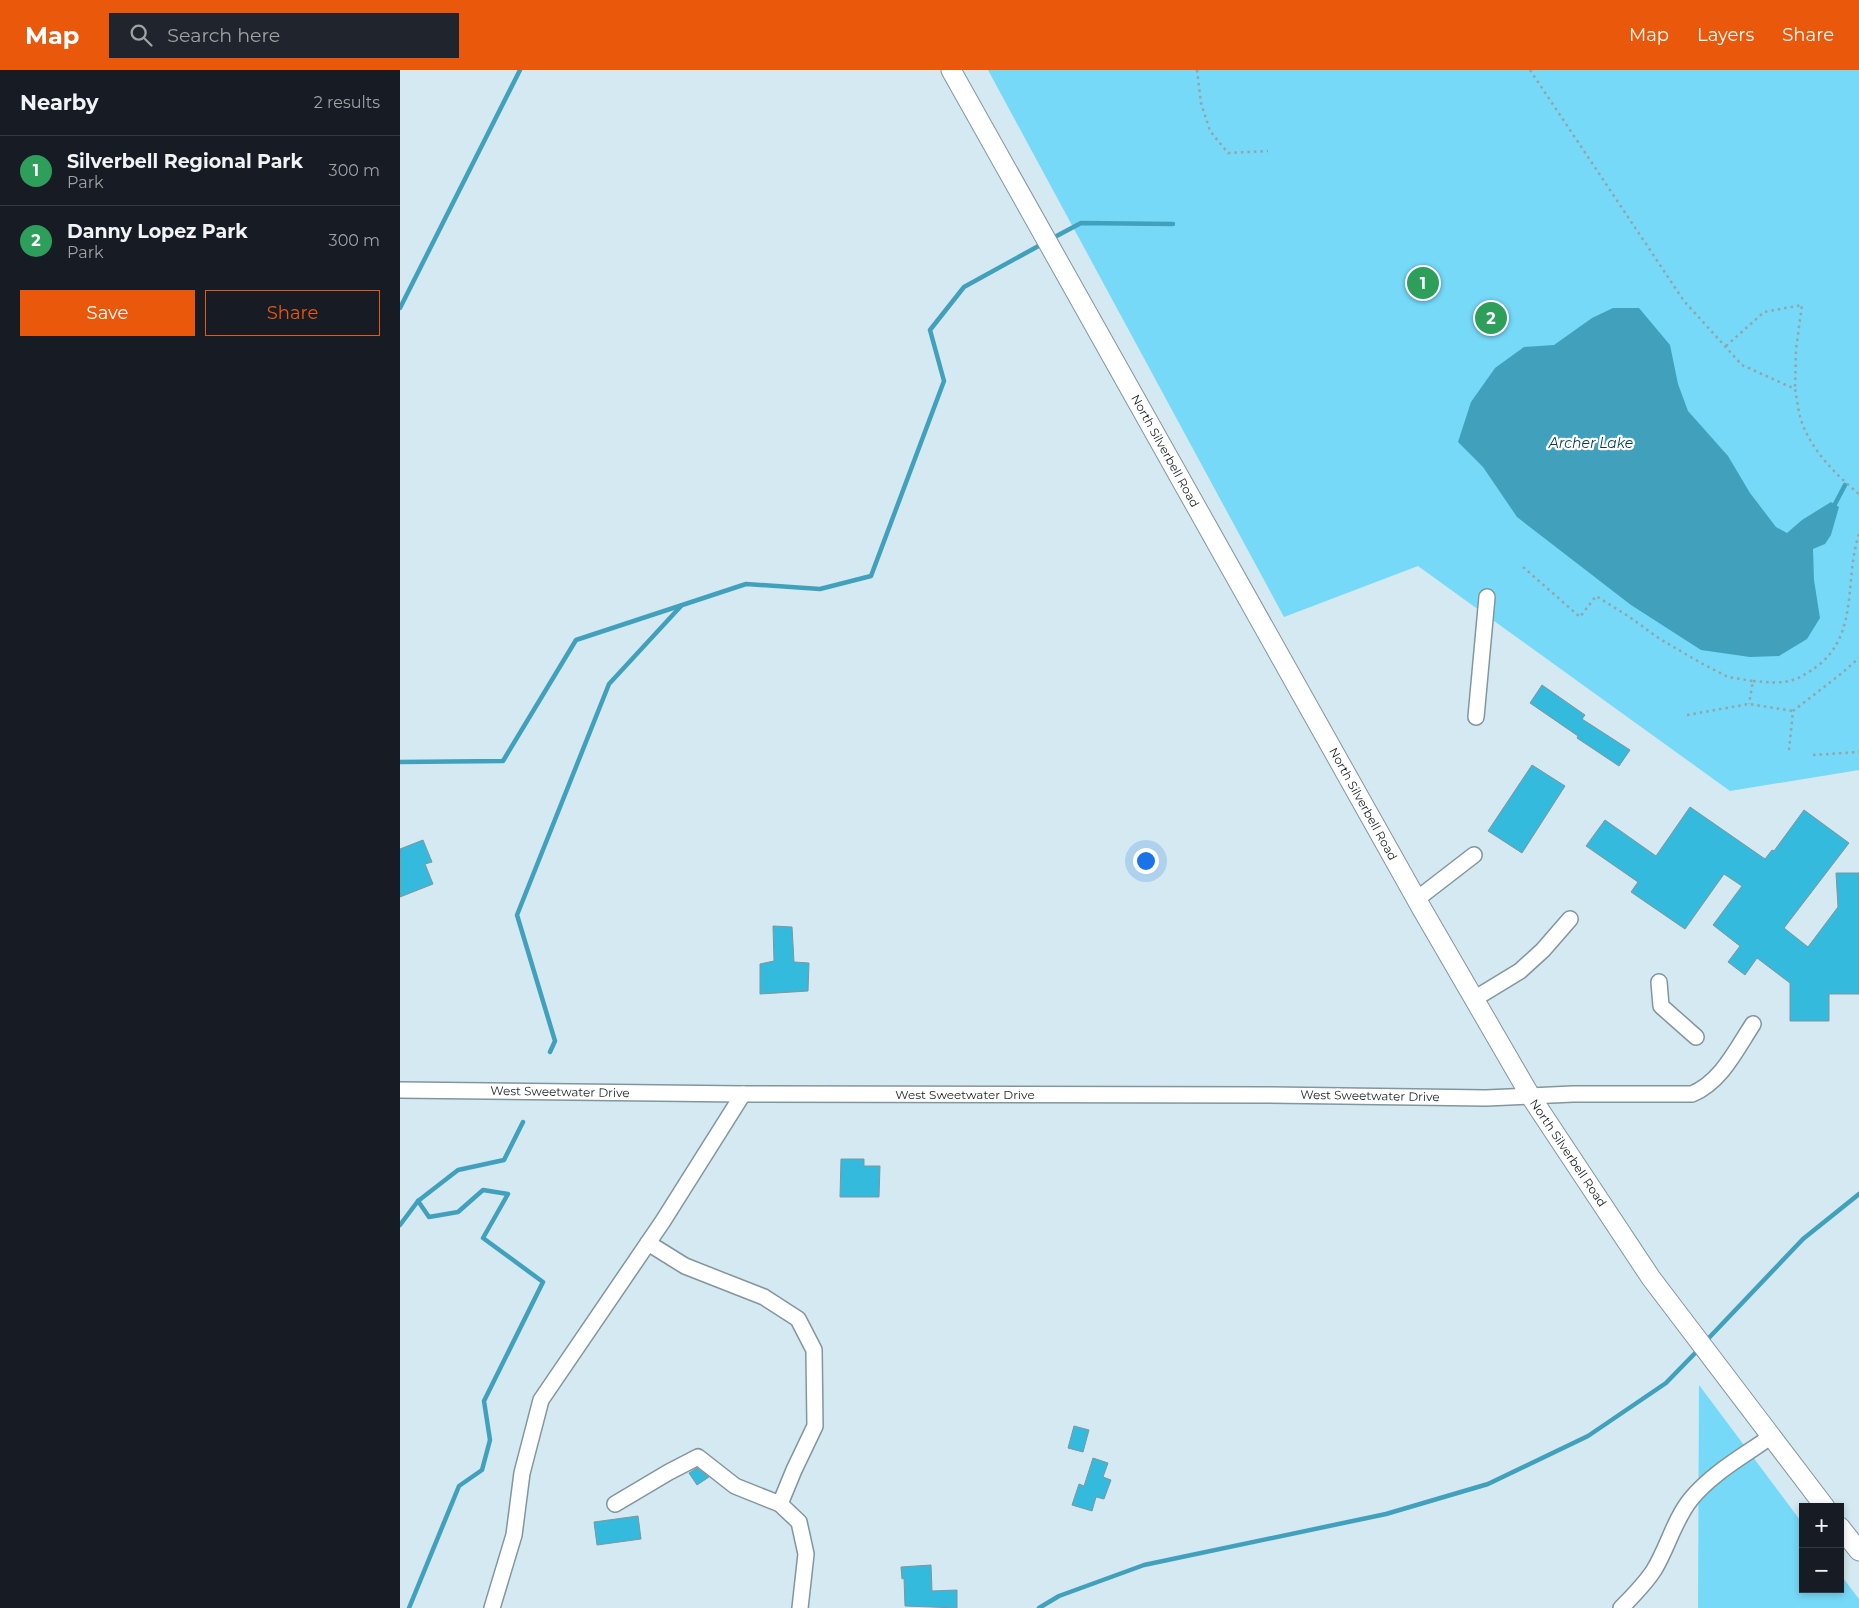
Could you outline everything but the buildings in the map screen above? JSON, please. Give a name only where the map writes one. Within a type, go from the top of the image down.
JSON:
[{"type":"main road","name":"North Silverbell Road","points":[[951,70],[1417,900],[1531,1097],[1651,1278],[1822,1503]]},
{"type":"main road","points":[[1844,1532],[1859,1551]]},
{"type":"street","points":[[1476,717],[1487,597]]},
{"type":"street","points":[[1417,900],[1474,855]]},
{"type":"street","points":[[1474,999],[1520,971],[1543,950],[1570,919]]},
{"type":"street","points":[[1660,982],[1661,1006],[1696,1037]]},
{"type":"street","name":"West Sweetwater Drive","points":[[400,1090],[743,1094],[1531,1097],[1573,1094],[1692,1094],[1702,1090],[1711,1083],[1730,1060],[1753,1024]]},
{"type":"street","points":[[492,1608],[514,1535],[522,1473],[541,1400],[648,1244],[743,1094]]},
{"type":"street","points":[[648,1244],[685,1266],[764,1297],[798,1319],[810,1342],[814,1350],[815,1426],[780,1504]]},
{"type":"street","points":[[1621,1608],[1654,1571],[1679,1516],[1692,1498],[1711,1479],[1770,1437]]},
{"type":"street","points":[[615,1504],[698,1457],[735,1486],[780,1504],[799,1522],[806,1554],[800,1608]]},
{"type":"path","points":[[1196,70],[1201,103],[1210,131],[1228,154],[1268,150]]},
{"type":"path","points":[[1530,70],[1684,301],[1742,364],[1795,389]]},
{"type":"path","points":[[1726,346],[1764,312],[1802,305],[1796,349],[1795,389],[1801,420],[1814,445],[1841,479],[1859,494]]},
{"type":"path","points":[[1523,567],[1580,617],[1596,596],[1660,639],[1728,677],[1781,683],[1804,677],[1832,656],[1848,628],[1853,591],[1854,549],[1859,534]]},
{"type":"path","points":[[1687,715],[1749,704],[1792,711],[1842,674],[1859,658]]},
{"type":"path","points":[[1749,704],[1753,681]]},
{"type":"path","points":[[1789,750],[1792,711]]},
{"type":"path","points":[[1813,755],[1859,752]]},
{"type":"shaded area","points":[[988,70],[1859,70],[1859,770],[1730,791],[1418,566],[1284,617]]},
{"type":"shaded area","points":[[1699,1385],[1799,1519],[1799,1593],[1844,1593],[1844,1579],[1859,1599],[1859,1608],[1698,1608]]},
{"type":"water","name":"Archer Lake","points":[[1613,308],[1639,308],[1670,345],[1678,384],[1688,411],[1728,456],[1750,493],[1776,527],[1787,533],[1802,520],[1831,502],[1839,507],[1831,535],[1825,544],[1813,549],[1814,580],[1820,618],[1807,639],[1779,656],[1750,657],[1701,650],[1631,605],[1517,517],[1483,467],[1458,442],[1471,402],[1495,368],[1524,347],[1554,345],[1592,318]]},
{"type":"waterway","points":[[400,308],[520,70]]},
{"type":"waterway","points":[[1051,239],[1081,223],[1173,224]]},
{"type":"waterway","points":[[400,762],[503,761],[576,640],[746,584],[820,589],[871,576],[944,381],[930,330],[964,287],[1044,243]]},
{"type":"waterway","points":[[1835,504],[1845,485]]},
{"type":"waterway","points":[[550,1052],[555,1041],[517,915],[609,684],[681,606]]},
{"type":"waterway","points":[[409,1608],[459,1486],[482,1470],[490,1440],[484,1401],[543,1282],[483,1238],[508,1194],[483,1190],[458,1212],[429,1217],[418,1201],[458,1170],[504,1160],[523,1122]]},
{"type":"waterway","points":[[1705,1342],[1803,1239],[1859,1194]]},
{"type":"waterway","points":[[400,1225],[418,1201]]},
{"type":"waterway","points":[[1039,1608],[1059,1596],[1144,1565],[1386,1514],[1488,1484],[1588,1436],[1666,1383],[1700,1348]]},
{"type":"place","name":"Silverbell Regional Park","points":[[1423,283]]},
{"type":"place","name":"Danny Lopez Park","points":[[1491,318]]}]
